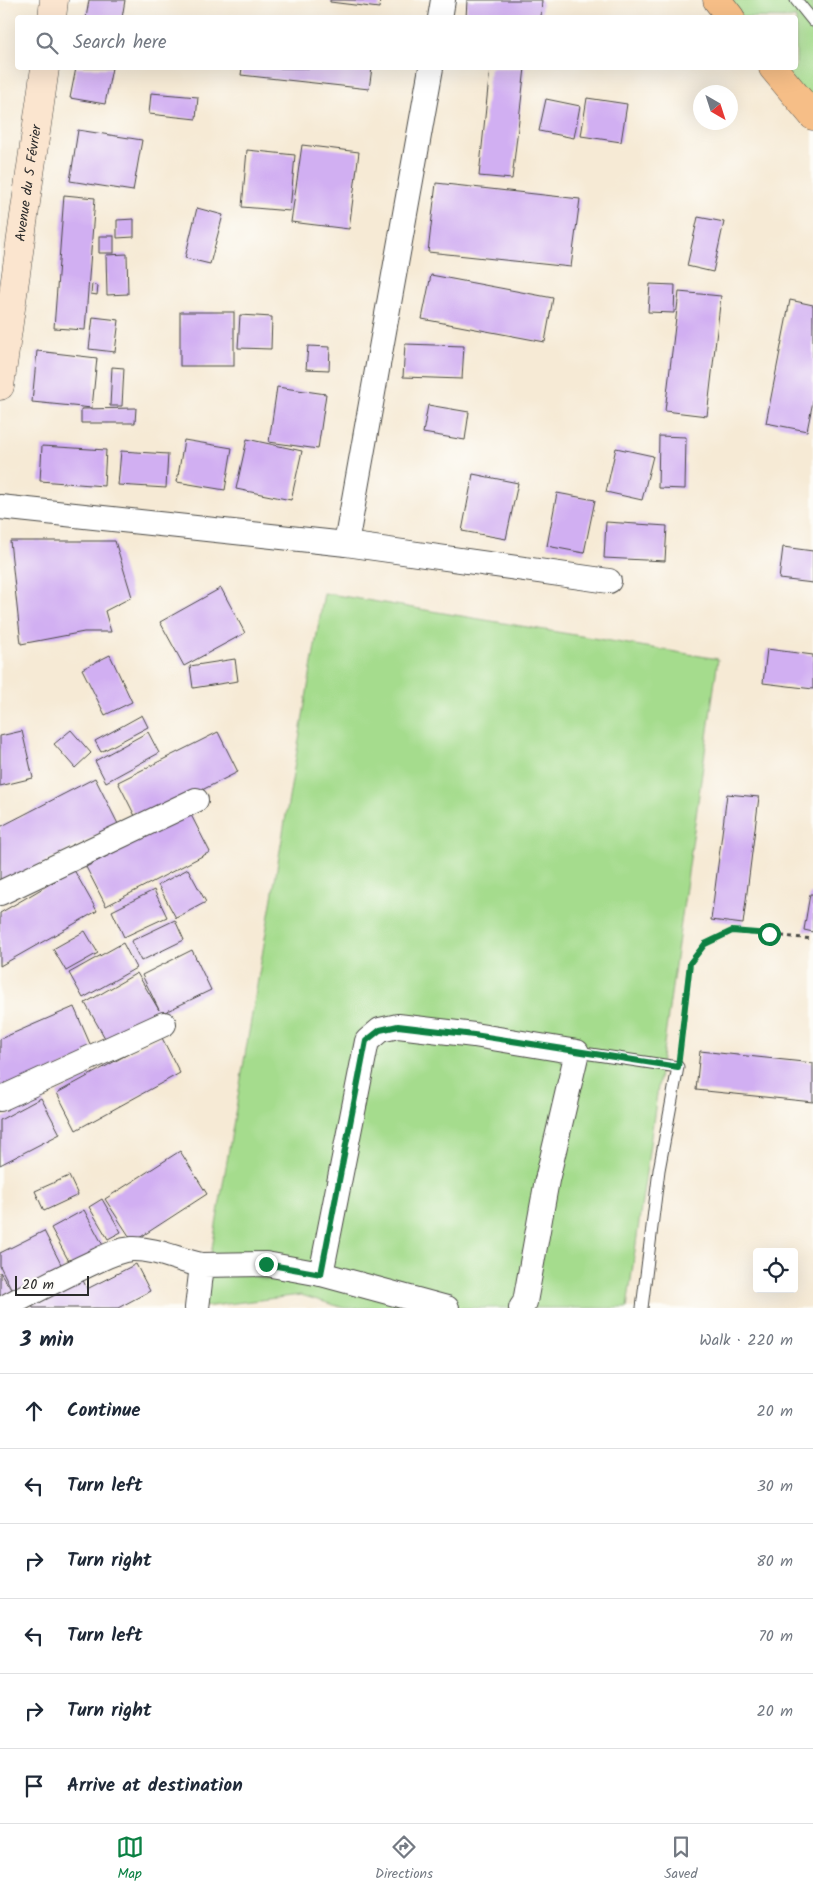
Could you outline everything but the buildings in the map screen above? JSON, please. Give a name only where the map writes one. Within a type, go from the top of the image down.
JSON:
[{"type":"main road","points":[[717,0],[729,15]]},
{"type":"main road","points":[[775,70],[813,116]]},
{"type":"street","points":[[52,15],[54,0]]},
{"type":"street","points":[[440,15],[443,0]]},
{"type":"street","name":"Avenue du 5 Février","points":[[0,386],[45,70]]},
{"type":"street","points":[[346,544],[431,70]]},
{"type":"street","points":[[0,508],[346,544],[608,582]]},
{"type":"street","points":[[0,893],[196,800]]},
{"type":"street","points":[[0,1099],[164,1024]]},
{"type":"street","points":[[321,1274],[366,1041],[380,1030],[398,1026],[464,1034],[577,1052],[547,1180],[525,1302],[522,1308]]},
{"type":"street","points":[[4,1308],[65,1275],[116,1252],[131,1249],[148,1250],[185,1262],[202,1265],[266,1264],[321,1274],[446,1308]]},
{"type":"street","points":[[197,1308],[202,1265]]},
{"type":"lane","points":[[796,0],[813,21]]},
{"type":"lane","points":[[577,1052],[678,1067],[659,1170],[642,1308]]},
{"type":"path","points":[[678,1067],[690,963],[705,944],[732,931],[813,939]]},
{"type":"green space","points":[[716,0],[813,0],[813,112],[776,70],[798,70],[798,15],[729,15]]},
{"type":"green space","points":[[324,593],[718,659],[627,1308],[344,1308],[301,1295],[202,1307]]},
{"type":"route","points":[[266,1264],[321,1274],[366,1041],[380,1030],[398,1026],[474,1035],[678,1067],[690,963],[705,944],[732,931],[769,934]]}]
